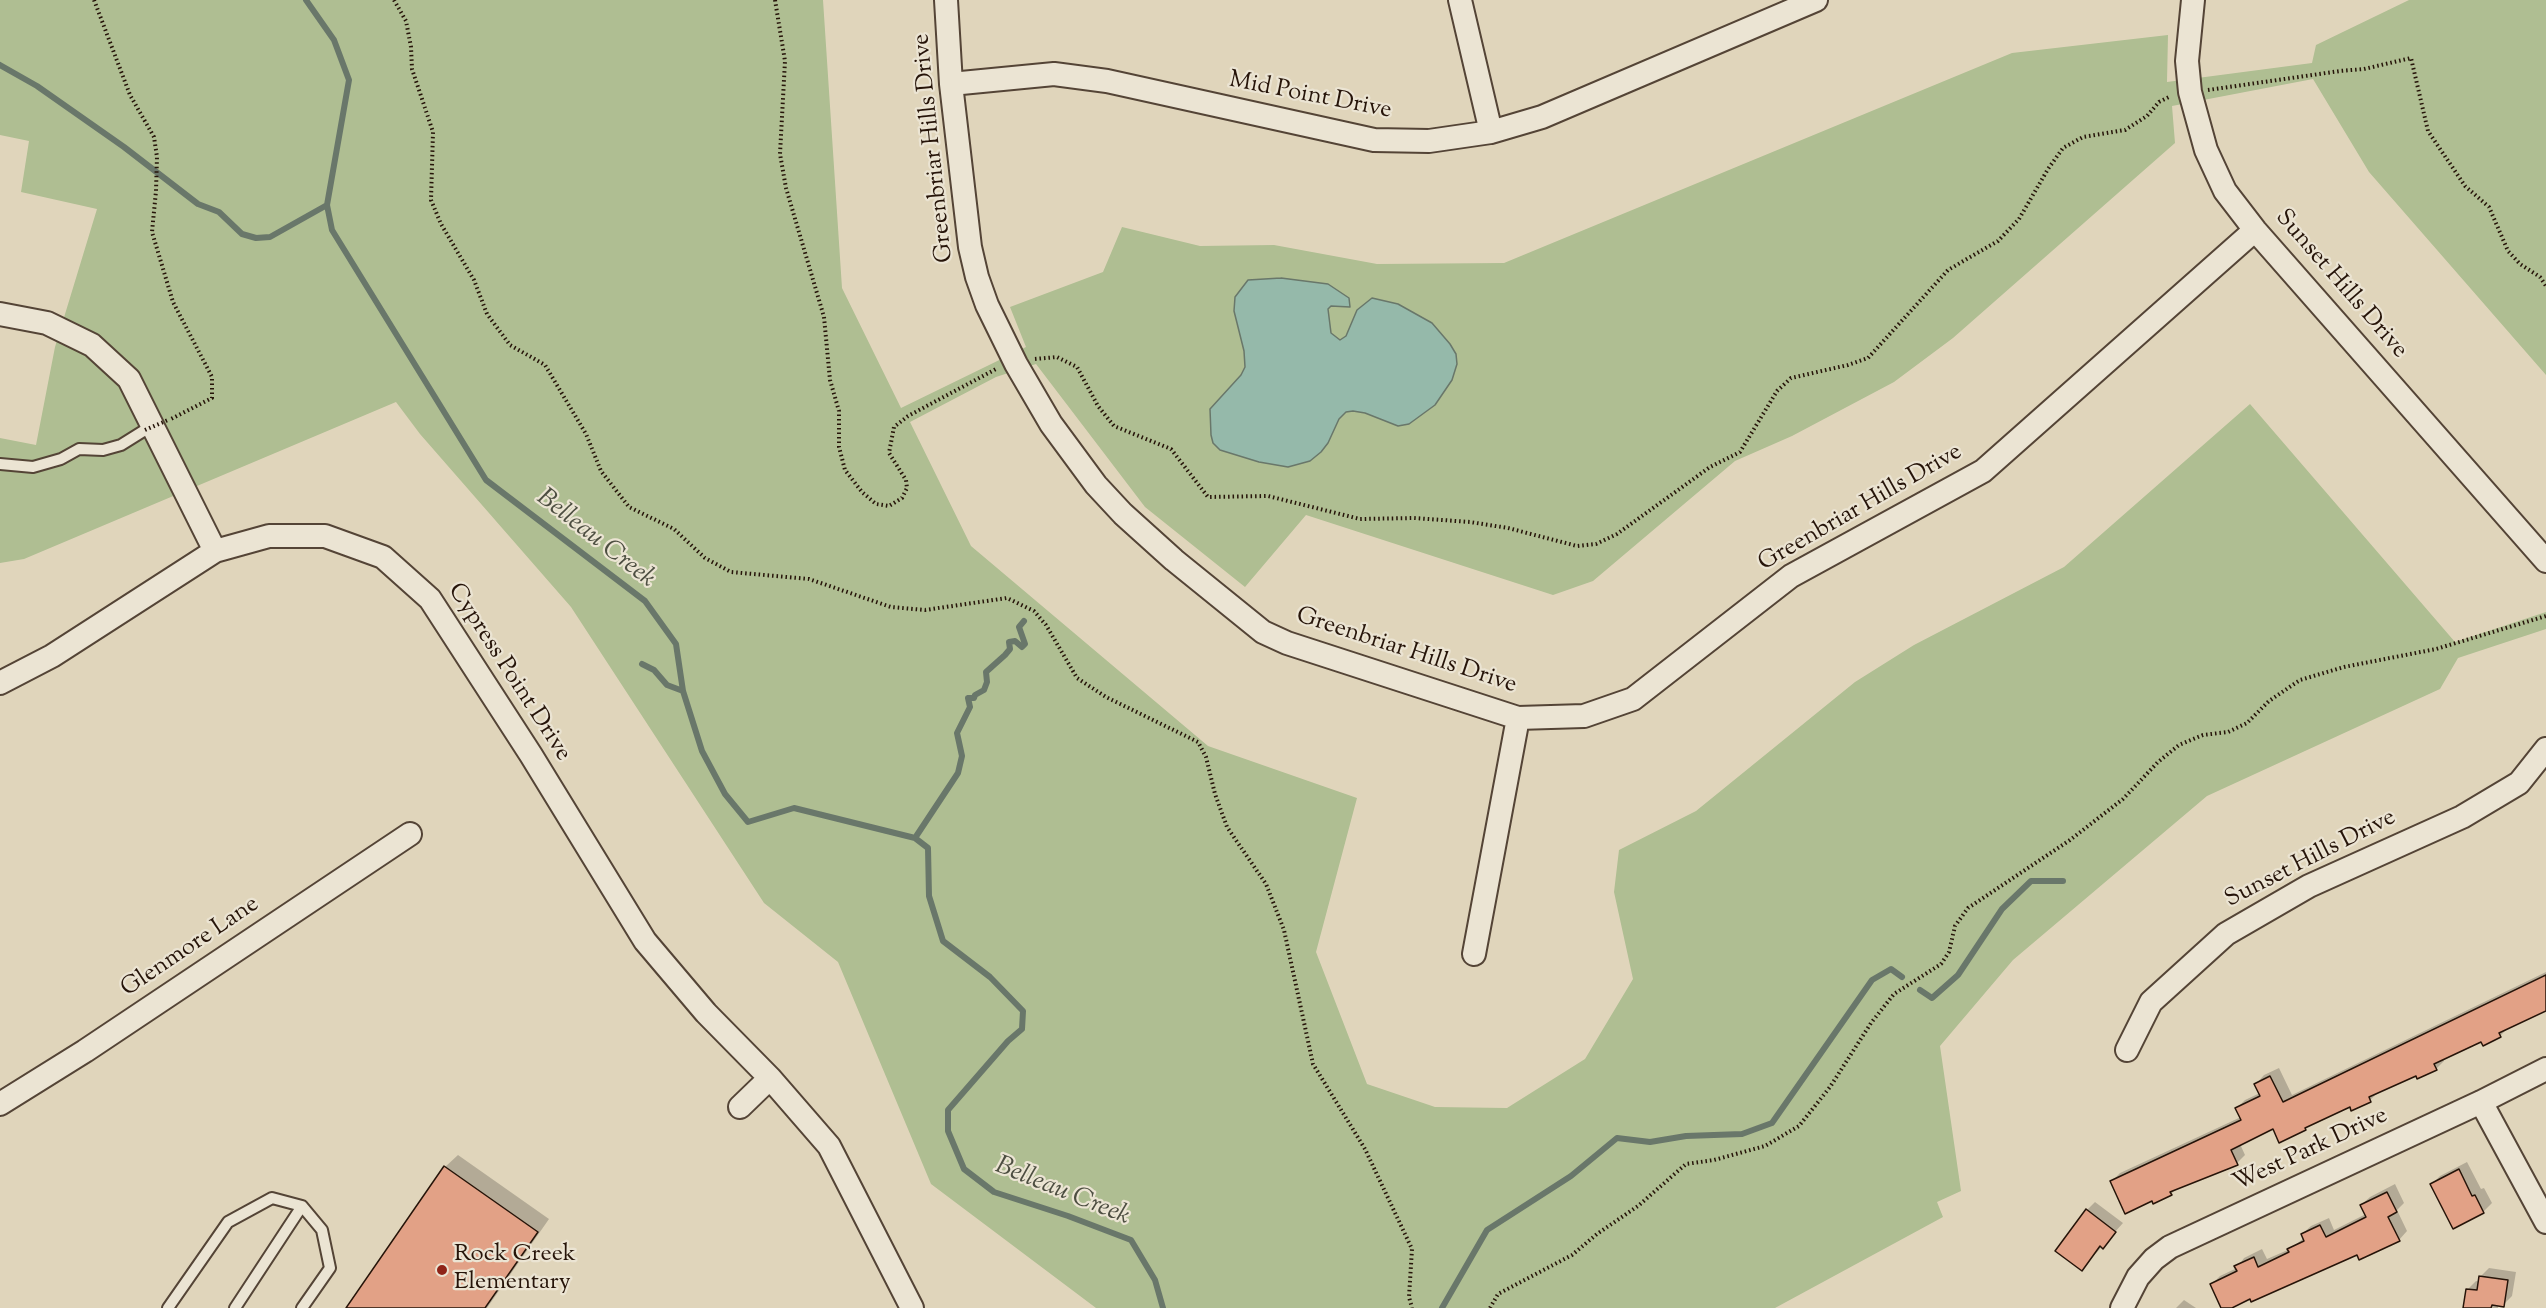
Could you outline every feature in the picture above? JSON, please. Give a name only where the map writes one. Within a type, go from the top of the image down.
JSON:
[{"type":"street","name":"Greenbriar Hills Drive","points":[[946,0],[951,84],[970,247],[987,305],[1016,364],[1051,424],[1102,492],[1174,560],[1263,632],[1287,643],[1518,718],[1584,716],[1633,699],[1791,576],[1983,471],[2255,230]]},
{"type":"street","points":[[1460,0],[1491,132]]},
{"type":"street","name":"Mid Point Drive","points":[[951,84],[1054,74],[1107,81],[1374,140],[1430,141],[1491,132],[1542,117],[1816,0]]},
{"type":"street","name":"Sunset Hills Drive","points":[[2193,0],[2187,61],[2190,92],[2206,150],[2225,191],[2255,230],[2546,561]]},
{"type":"street","points":[[0,314],[46,323],[92,345],[129,379],[214,551]]},
{"type":"street","name":"Cypress Point Drive","points":[[0,683],[52,656],[214,551],[269,536],[325,536],[383,557],[430,599],[531,755],[645,941],[706,1013],[770,1078],[829,1146],[912,1308]]},
{"type":"street","points":[[1474,954],[1518,718]]},
{"type":"street","name":"Sunset Hills Drive","points":[[2127,1050],[2151,1002],[2226,934],[2310,886],[2462,816],[2519,783],[2546,749]]},
{"type":"street","name":"Glenmore Lane","points":[[0,1104],[85,1051],[410,834]]},
{"type":"street","name":"West Park Drive","points":[[2122,1308],[2138,1277],[2154,1259],[2170,1247],[2481,1102],[2546,1068]]},
{"type":"street","points":[[740,1107],[770,1078]]},
{"type":"street","points":[[2481,1102],[2546,1222]]},
{"type":"lane","points":[[0,464],[33,467],[61,459],[79,448],[103,450],[121,445],[145,430]]},
{"type":"lane","points":[[168,1308],[228,1222],[272,1198],[302,1206],[322,1230],[330,1268],[302,1308]]},
{"type":"lane","points":[[235,1308],[302,1206]]},
{"type":"path","points":[[94,0],[130,95],[154,137],[157,157],[152,232],[173,302],[212,377],[212,398],[145,430]]},
{"type":"path","points":[[394,0],[405,21],[411,47],[412,69],[433,132],[431,200],[441,224],[474,280],[487,314],[510,345],[545,365],[586,434],[601,471],[629,507],[674,529],[705,558],[732,572],[809,579],[891,607],[926,610],[1007,598],[1034,611],[1046,625],[1077,678],[1106,697],[1198,742],[1206,757],[1215,794],[1227,827],[1266,884],[1284,930],[1313,1064],[1365,1149],[1412,1249],[1409,1297],[1412,1308]]},
{"type":"path","points":[[775,0],[785,61],[780,154],[789,198],[824,317],[830,380],[839,411],[839,447],[844,470],[862,492],[876,504],[889,506],[902,498],[907,488],[906,480],[889,453],[894,427],[908,416],[989,373],[1039,358],[1057,357],[1077,367],[1098,406],[1114,426],[1171,449],[1208,497],[1268,496],[1360,519],[1414,518],[1470,522],[1508,528],[1577,546],[1596,544],[1617,534],[1650,508],[1710,467],[1740,452],[1777,391],[1791,378],[1848,366],[1868,358],[1948,270],[1998,241],[2019,219],[2063,148],[2083,137],[2125,130],[2147,116],[2159,102],[2173,95],[2340,70],[2364,69],[2411,58],[2428,131],[2465,186],[2489,207],[2508,251],[2520,264],[2540,277],[2546,286]]},
{"type":"path","points":[[1490,1308],[1498,1294],[1572,1255],[1597,1234],[1638,1206],[1686,1164],[1714,1160],[1765,1146],[1799,1126],[1830,1087],[1870,1023],[1894,994],[1941,964],[1949,952],[1956,926],[1968,908],[2070,840],[2115,806],[2158,762],[2179,745],[2203,735],[2228,732],[2247,723],[2269,701],[2300,680],[2344,667],[2436,649],[2546,616]]},
{"type":"shaded area","points":[[0,0],[823,0],[842,288],[901,408],[1026,347],[1010,307],[1103,272],[1122,227],[1200,246],[1274,245],[1377,264],[1504,263],[2012,53],[2168,35],[2167,82],[2312,63],[2316,45],[2409,0],[2546,0],[2546,375],[2369,172],[2313,79],[2172,106],[2175,143],[1953,338],[1894,382],[1792,436],[1735,461],[1593,581],[1553,595],[1306,515],[1245,587],[1145,507],[1036,364],[996,377],[910,422],[971,546],[1208,746],[1357,798],[1316,952],[1367,1084],[1435,1107],[1507,1108],[1585,1059],[1633,979],[1614,892],[1619,850],[1696,811],[1855,682],[1914,645],[2064,567],[2250,404],[2455,642],[2546,612],[2546,629],[2458,658],[2440,689],[2207,796],[2013,960],[1940,1046],[1961,1191],[1937,1202],[1943,1217],[1775,1308],[1096,1308],[931,1184],[838,962],[764,903],[571,607],[420,434],[396,402],[24,559],[0,563],[0,438],[36,445],[55,347],[97,209],[21,192],[29,141],[0,135]]},
{"type":"shaded area","points":[[1281,278],[1328,284],[1349,298],[1350,307],[1331,306],[1328,309],[1331,333],[1340,340],[1346,336],[1357,310],[1372,298],[1398,304],[1432,323],[1450,344],[1456,354],[1457,364],[1452,380],[1435,405],[1409,424],[1398,426],[1365,413],[1346,412],[1339,419],[1328,443],[1321,452],[1310,461],[1288,467],[1259,462],[1220,450],[1213,443],[1211,435],[1210,409],[1241,375],[1245,367],[1244,351],[1234,311],[1235,297],[1248,280]]},
{"type":"building","points":[[2546,975],[2546,1011],[2499,1033],[2501,1037],[2483,1046],[2481,1042],[2434,1064],[2437,1070],[2417,1079],[2416,1076],[2369,1097],[2371,1102],[2351,1111],[2350,1107],[2279,1143],[2273,1129],[2231,1150],[2238,1165],[2170,1192],[2172,1195],[2153,1204],[2152,1201],[2125,1214],[2110,1181],[2241,1120],[2235,1108],[2260,1096],[2254,1084],[2270,1076],[2283,1102]]},
{"type":"building","name":"Rock Creek Elementary","points":[[444,1166],[538,1232],[485,1308],[346,1308]]},
{"type":"building","points":[[2459,1169],[2472,1196],[2475,1195],[2484,1213],[2453,1229],[2430,1184]]},
{"type":"building","points":[[2387,1192],[2397,1212],[2388,1217],[2400,1241],[2359,1260],[2357,1255],[2251,1302],[2250,1299],[2232,1308],[2221,1308],[2210,1284],[2237,1271],[2234,1266],[2254,1257],[2258,1267],[2289,1252],[2287,1249],[2304,1241],[2301,1234],[2320,1225],[2326,1237],[2366,1217],[2360,1205]]},
{"type":"building","points":[[2086,1209],[2116,1232],[2103,1249],[2100,1246],[2082,1271],[2055,1251]]},
{"type":"building","points":[[2479,1276],[2508,1280],[2504,1307],[2492,1305],[2491,1308],[2463,1308],[2466,1289],[2477,1290]]},
{"type":"waterway","name":"Belleau Creek","points":[[306,0],[334,40],[349,80],[327,205],[332,230],[486,480],[645,601],[676,644],[683,691],[702,751],[725,794],[748,822],[794,808],[915,838],[928,848],[929,896],[943,941],[990,977],[1023,1011],[1022,1029],[1008,1041],[948,1110],[948,1131],[964,1169],[994,1192],[1068,1216],[1131,1240],[1155,1280],[1163,1308]]},
{"type":"waterway","points":[[0,65],[37,86],[124,147],[198,204],[219,212],[242,234],[256,238],[270,237],[327,205]]},
{"type":"waterway","points":[[915,838],[958,773],[962,756],[957,733],[970,707],[968,698],[974,698],[984,690],[987,682],[986,672],[1010,649],[1009,642],[1015,641],[1022,647],[1025,644],[1019,627],[1024,621]]},
{"type":"waterway","points":[[642,664],[654,670],[667,685],[683,691]]},
{"type":"waterway","points":[[1920,990],[1932,998],[1958,975],[2002,909],[2031,881],[2063,881]]},
{"type":"waterway","points":[[1442,1308],[1487,1230],[1571,1176],[1617,1138],[1650,1142],[1686,1136],[1742,1134],[1772,1123],[1872,980],[1891,969],[1902,977]]},
{"type":"place","name":"Rock Creek Elementary","points":[[442,1270]]}]
